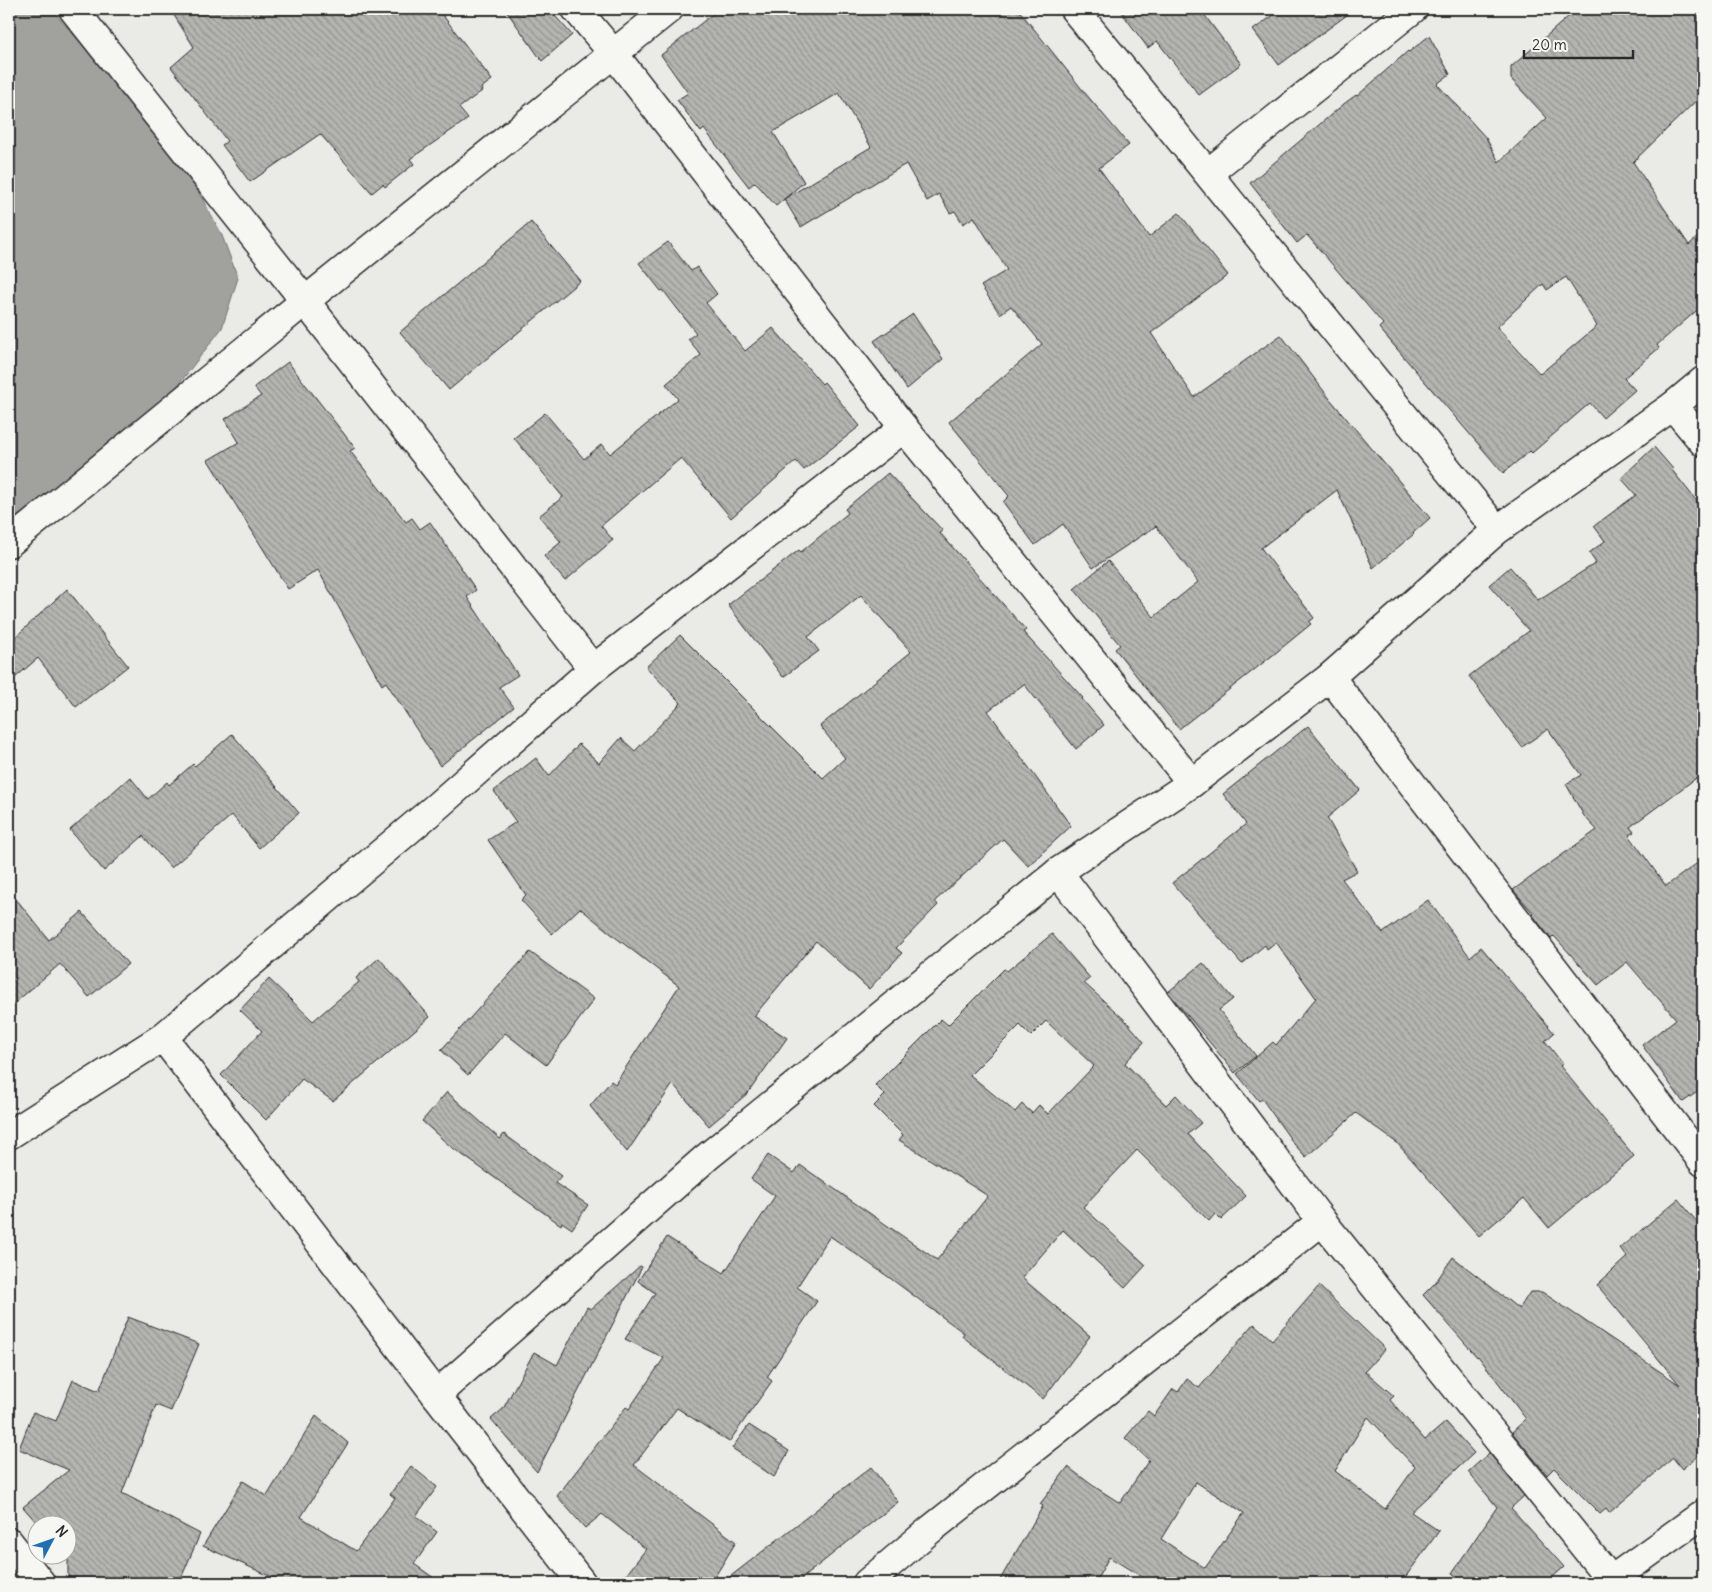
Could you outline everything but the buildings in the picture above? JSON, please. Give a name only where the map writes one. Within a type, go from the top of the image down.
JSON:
[{"type":"street","points":[[73,9],[305,301],[592,668]]},
{"type":"street","points":[[576,9],[613,53],[904,428],[1192,783]]},
{"type":"street","points":[[9,543],[305,301],[669,9]]},
{"type":"street","points":[[1074,9],[1497,530]]},
{"type":"street","points":[[1208,173],[1412,9]]},
{"type":"street","points":[[436,1395],[707,1157],[1058,872],[1192,783],[1330,677],[1497,530],[1673,406],[1703,381]]},
{"type":"street","points":[[1673,406],[1703,442]]},
{"type":"street","points":[[9,1135],[163,1037],[436,807],[592,668],[904,428]]},
{"type":"street","points":[[1330,677],[1703,1162]]},
{"type":"street","points":[[1058,872],[1322,1221],[1609,1582],[1703,1514]]},
{"type":"street","points":[[163,1037],[582,1583]]},
{"type":"street","points":[[867,1583],[930,1530],[1322,1221]]},
{"type":"street","points":[[9,1542],[41,1583]]},
{"type":"shaded area","points":[[9,9],[51,9],[174,148],[221,233],[238,278],[222,328],[179,384],[68,486],[9,521]]}]
